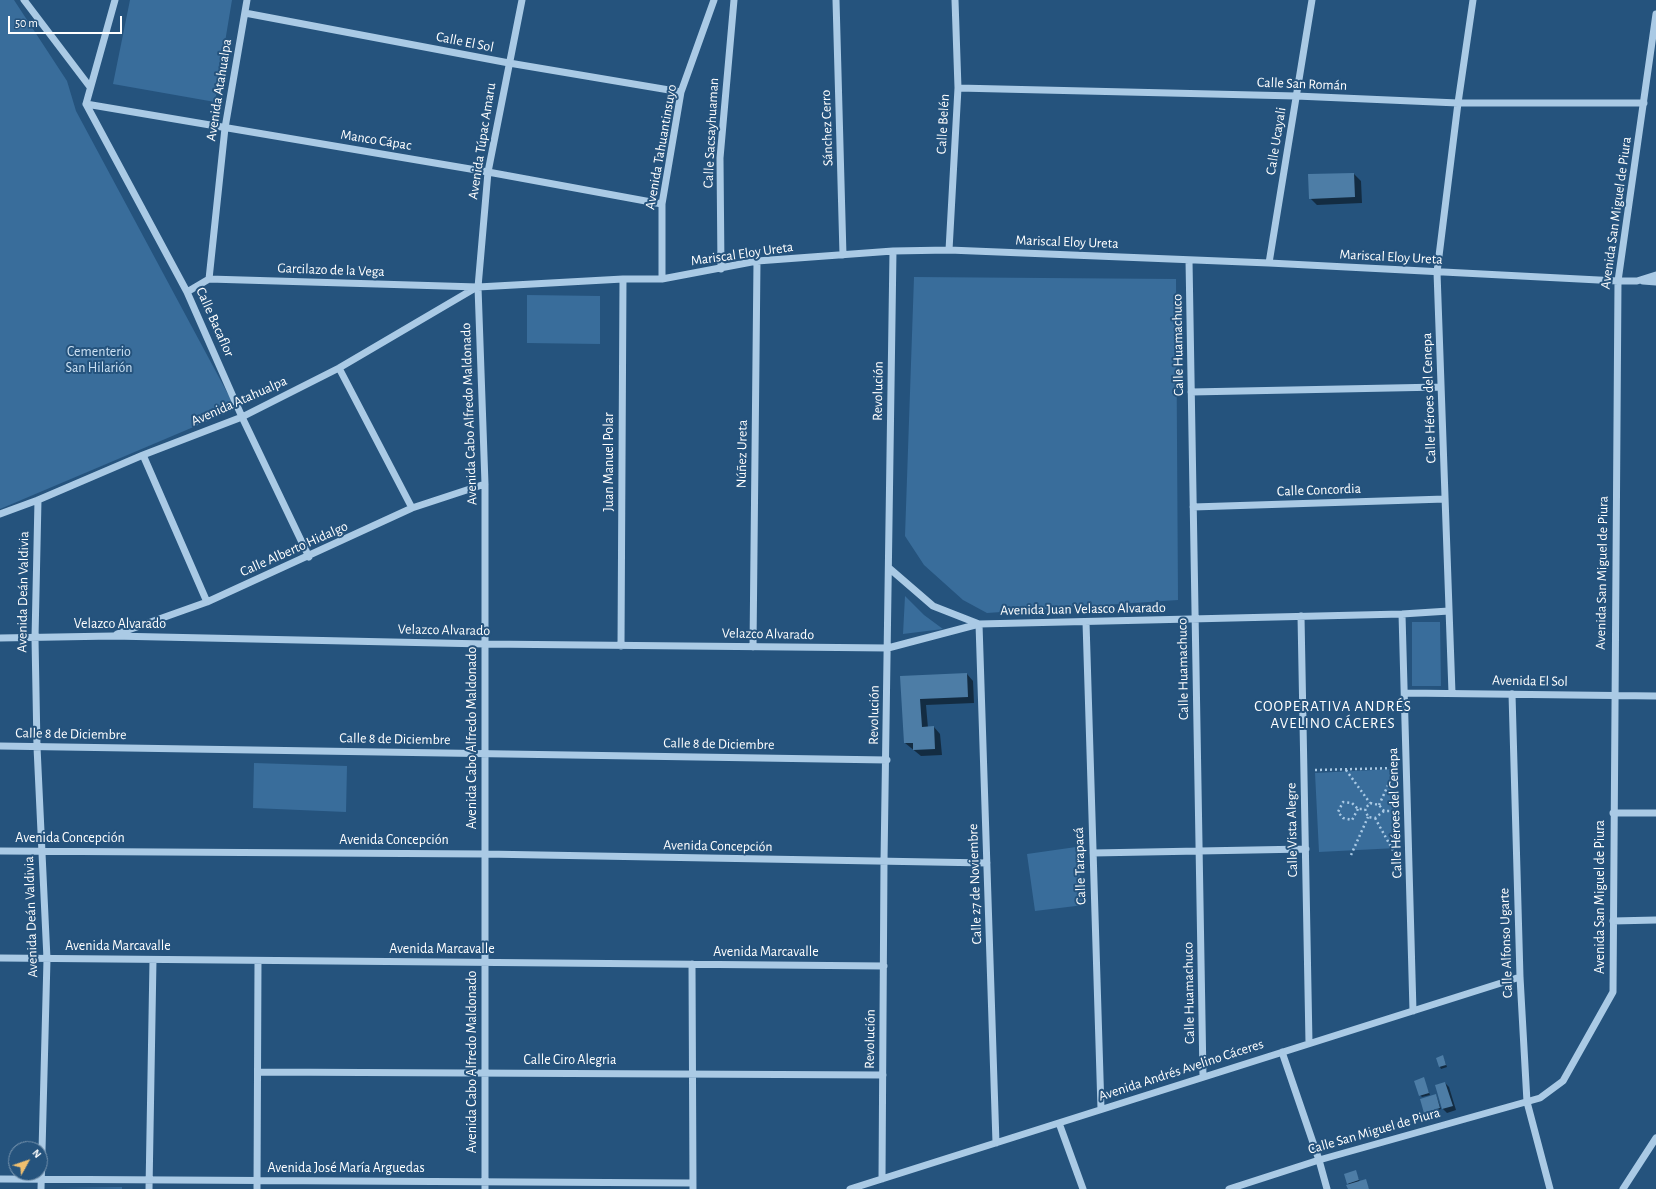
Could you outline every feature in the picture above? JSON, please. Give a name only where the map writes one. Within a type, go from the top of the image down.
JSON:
[{"type":"street","points":[[24,0],[90,87]]},
{"type":"street","points":[[86,104],[114,0]]},
{"type":"street","name":"Avenida Atahualpa","points":[[209,279],[225,128],[247,0]]},
{"type":"street","name":"Avenida Túpac Amaru","points":[[478,287],[488,172],[522,0]]},
{"type":"street","name":"Avenida Tahuantinsuyo","points":[[662,279],[662,204],[681,92],[714,0]]},
{"type":"street","name":"Calle Sacsayhuaman","points":[[721,269],[720,158],[734,0]]},
{"type":"street","name":"Sánchez Cerro","points":[[836,0],[843,255]]},
{"type":"street","name":"Calle Belén","points":[[949,250],[958,88],[955,0]]},
{"type":"street","name":"Calle Ucayali","points":[[1269,263],[1312,0]]},
{"type":"street","name":"Calle Héroes del Cenepa","points":[[1452,693],[1437,272],[1458,103],[1473,0]]},
{"type":"street","name":"Calle El Sol","points":[[245,13],[509,63],[681,92]]},
{"type":"street","name":"Avenida San Miguel de Piura","points":[[1527,1102],[1540,1098],[1562,1081],[1612,992],[1618,281],[1656,14]]},
{"type":"street","name":"Calle San Román","points":[[958,88],[1296,96],[1458,103],[1644,103]]},
{"type":"street","name":"Manco Cápac","points":[[86,104],[488,172],[662,204]]},
{"type":"street","name":"Calle Bacaflor","points":[[86,104],[187,292],[242,417],[308,557]]},
{"type":"street","name":"Mariscal Eloy Ureta","points":[[478,287],[623,279],[662,279],[757,262],[892,251],[949,250],[1269,263],[1618,281],[1637,281],[1656,275]]},
{"type":"street","name":"Revolución","points":[[882,1179],[884,862],[892,251]]},
{"type":"street","name":"Calle Huamachuco","points":[[1189,260],[1203,1077]]},
{"type":"street","name":"Núñez Ureta","points":[[754,647],[757,262]]},
{"type":"street","points":[[187,292],[209,279]]},
{"type":"street","name":"Garcilazo de la Vega","points":[[209,279],[478,287]]},
{"type":"street","name":"Juan Manuel Polar","points":[[621,646],[623,279]]},
{"type":"street","points":[[1637,281],[1656,282]]},
{"type":"street","name":"Avenida Atahualpa","points":[[0,514],[38,500],[143,455],[242,417],[339,368],[478,287]]},
{"type":"street","name":"Avenida Cabo Alfredo Maldonado","points":[[478,287],[485,484],[485,1185]]},
{"type":"street","points":[[339,368],[412,508]]},
{"type":"street","points":[[1191,392],[1441,387]]},
{"type":"street","points":[[143,455],[207,602]]},
{"type":"street","name":"Calle Alberto Hidalgo","points":[[113,636],[207,602],[412,508],[485,484]]},
{"type":"street","name":"Calle Concordia","points":[[1193,507],[1445,498]]},
{"type":"street","name":"Avenida Deán Valdivia","points":[[38,500],[35,638],[37,747],[47,959],[42,1141]]},
{"type":"street","points":[[889,568],[933,606],[979,624]]},
{"type":"street","name":"Avenida Juan Velasco Alvarado","points":[[888,648],[979,624],[1402,614],[1449,611]]},
{"type":"street","name":"Calle Héroes del Cenepa","points":[[1402,614],[1413,1010]]},
{"type":"street","name":"Calle Vista Alegre","points":[[1301,616],[1309,1044]]},
{"type":"street","name":"Calle Tarapacá","points":[[1086,622],[1101,1109]]},
{"type":"street","name":"Calle 27 de Noviembre","points":[[979,624],[996,1143]]},
{"type":"street","name":"Velazco Alvarado","points":[[0,638],[113,636],[485,644],[888,648]]},
{"type":"street","name":"Avenida El Sol","points":[[1404,693],[1656,696]]},
{"type":"street","name":"Calle Alfonso Ugarte","points":[[1512,694],[1520,977],[1527,1102],[1550,1189]]},
{"type":"street","name":"Calle 8 de Diciembre","points":[[0,746],[886,760]]},
{"type":"street","points":[[1613,813],[1656,813]]},
{"type":"street","points":[[1093,853],[1306,849]]},
{"type":"street","name":"Avenida Concepción","points":[[0,851],[485,854],[987,863]]},
{"type":"street","points":[[1613,921],[1656,920]]},
{"type":"street","name":"Avenida Marcavalle","points":[[0,958],[884,966]]},
{"type":"street","points":[[150,1189],[153,960]]},
{"type":"street","points":[[257,1189],[258,961]]},
{"type":"street","points":[[692,964],[692,1186]]},
{"type":"street","name":"Avenida Andrés Avelino Cáceres","points":[[850,1189],[1520,977]]},
{"type":"street","points":[[1282,1052],[1319,1160],[1327,1189]]},
{"type":"street","name":"Calle Ciro Alegria","points":[[258,1072],[883,1075]]},
{"type":"street","name":"Calle San Miguel de Piura","points":[[1229,1189],[1319,1160],[1527,1102]]},
{"type":"street","points":[[1059,1123],[1082,1189]]},
{"type":"street","points":[[1623,1189],[1656,1138]]},
{"type":"street","name":"Avenida José María Arguedas","points":[[48,1179],[370,1181],[485,1185],[692,1186]]},
{"type":"street","points":[[370,1181],[370,1189]]},
{"type":"path","points":[[1379,804],[1396,768]]},
{"type":"path","points":[[1304,770],[1406,768]]},
{"type":"path","points":[[1345,769],[1370,803],[1379,804],[1384,811]]},
{"type":"path","points":[[1358,809],[1352,820],[1342,818],[1338,812],[1343,802],[1352,803],[1358,809],[1365,809]]},
{"type":"path","points":[[1365,809],[1370,803]]},
{"type":"path","points":[[1351,855],[1368,817],[1365,809]]},
{"type":"path","points":[[1368,817],[1375,818],[1384,811],[1408,812]]},
{"type":"path","points":[[1375,818],[1395,854]]},
{"type":"green space","name":"Cementerio San Hilarión","points":[[0,0],[14,0],[67,81],[76,111],[236,409],[0,509]]},
{"type":"green space","points":[[130,0],[232,0],[215,102],[113,84]]},
{"type":"green space","points":[[914,277],[1176,279],[1178,600],[987,613],[963,600],[924,565],[905,536]]},
{"type":"green space","points":[[527,295],[600,296],[600,344],[527,343]]},
{"type":"green space","points":[[905,596],[924,615],[943,629],[903,634]]},
{"type":"green space","points":[[1412,622],[1440,622],[1441,686],[1412,686]]},
{"type":"green space","points":[[254,763],[347,766],[346,812],[253,808]]},
{"type":"green space","points":[[1393,769],[1397,848],[1319,852],[1315,773]]},
{"type":"green space","points":[[1076,847],[1084,905],[1035,911],[1027,854]]},
{"type":"green space","points":[[122,1187],[122,1189],[60,1188]]},
{"type":"building","points":[[1354,173],[1355,197],[1309,199],[1308,174]]},
{"type":"building","points":[[967,673],[968,697],[920,699],[922,727],[934,726],[935,749],[913,750],[913,743],[904,743],[900,676]]},
{"type":"building","points":[[1443,1055],[1446,1065],[1439,1067],[1436,1058]]},
{"type":"building","points":[[1424,1077],[1429,1093],[1419,1096],[1414,1081]]},
{"type":"building","points":[[1445,1082],[1453,1106],[1442,1109],[1435,1085]]},
{"type":"building","points":[[1436,1094],[1440,1108],[1424,1113],[1420,1099]]},
{"type":"building","points":[[1356,1170],[1359,1180],[1347,1184],[1344,1174]]},
{"type":"building","points":[[1366,1179],[1369,1189],[1348,1189],[1346,1185]]},
{"type":"district","name":"COOPERATIVA ANDRÉS AVELINO CÁCERES","points":[[1333,714]]}]
